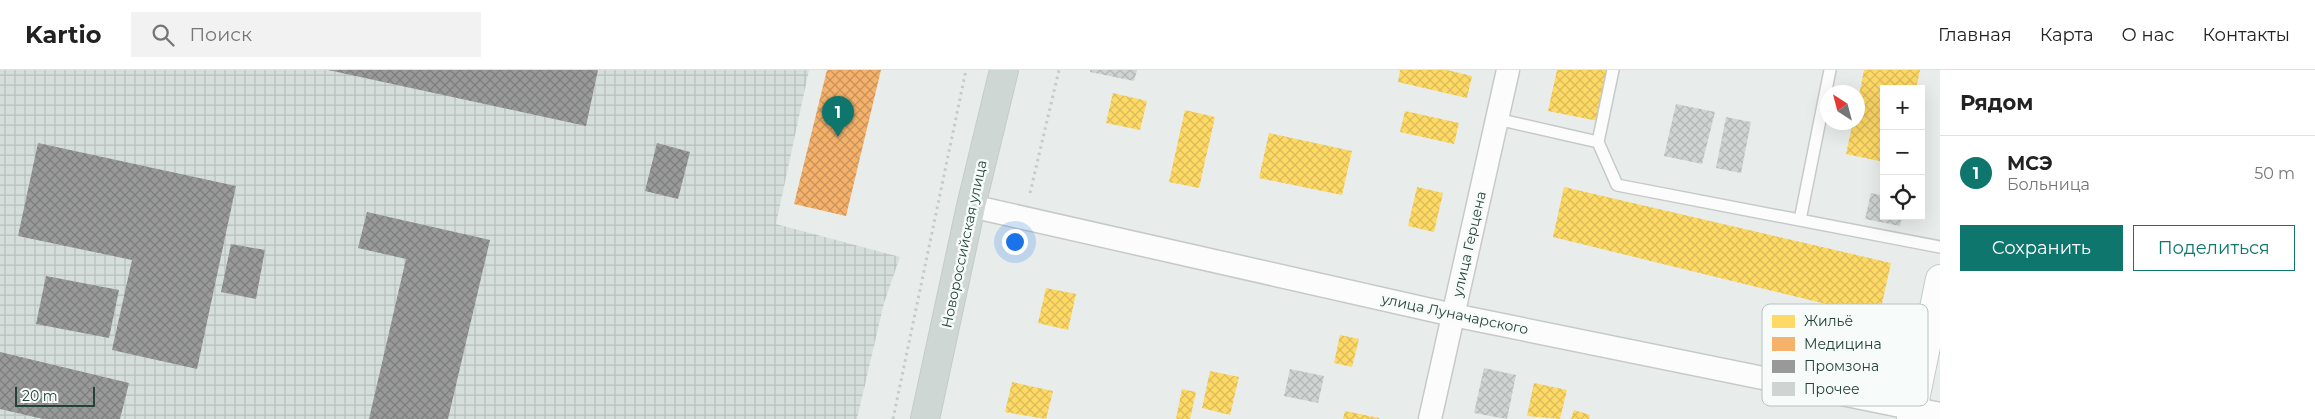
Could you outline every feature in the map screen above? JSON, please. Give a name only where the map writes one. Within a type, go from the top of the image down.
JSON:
[{"type":"main road","name":"Новороссийская улица","points":[[925,419],[971,206],[1004,70]]},
{"type":"street","name":"улица Герцена","points":[[1430,419],[1508,70]]},
{"type":"street","name":"улица Луначарского","points":[[971,206],[1762,381]]},
{"type":"street","points":[[1928,337],[1940,279]]},
{"type":"street","name":"улица Луначарского","points":[[1875,406],[1912,414],[1940,414]]},
{"type":"lane","points":[[1614,70],[1598,142],[1616,185],[1940,247]]},
{"type":"lane","points":[[1800,220],[1830,70]]},
{"type":"lane","points":[[1497,119],[1598,142]]},
{"type":"path","points":[[894,419],[966,70]]},
{"type":"path","points":[[1024,218],[1059,70]]},
{"type":"shaded area","points":[[0,70],[809,70],[776,224],[900,257],[884,303],[857,419],[0,419]]},
{"type":"building: Жильё","points":[[1400,70],[1447,70],[1472,76],[1467,98],[1398,82]]},
{"type":"building: Жильё","points":[[1557,70],[1609,70],[1598,121],[1548,111]]},
{"type":"building: Жильё","points":[[1864,70],[1920,70],[1917,85],[1880,85],[1880,161],[1846,154],[1851,130],[1865,130],[1865,85],[1861,85]]},
{"type":"building: Жильё","points":[[1113,93],[1147,101],[1140,130],[1106,123]]},
{"type":"building: Жильё","points":[[1185,110],[1215,117],[1199,188],[1169,182]]},
{"type":"building: Жильё","points":[[1405,111],[1459,123],[1454,144],[1400,132]]},
{"type":"building: Жильё","points":[[1269,133],[1352,151],[1342,195],[1259,178]]},
{"type":"building: Жильё","points":[[1417,187],[1443,193],[1434,232],[1408,226]]},
{"type":"building: Жильё","points":[[1564,187],[1891,263],[1882,304],[1826,304],[1553,237]]},
{"type":"building: Жильё","points":[[1046,288],[1076,294],[1068,330],[1038,323]]},
{"type":"building: Жильё","points":[[1340,335],[1359,339],[1352,367],[1334,363]]},
{"type":"building: Жильё","points":[[1210,371],[1239,377],[1230,415],[1202,408]]},
{"type":"building: Жильё","points":[[1012,382],[1053,391],[1046,419],[1005,412]]},
{"type":"building: Жильё","points":[[1534,383],[1567,390],[1560,419],[1527,416]]},
{"type":"building: Жильё","points":[[1182,389],[1196,392],[1190,419],[1176,419]]},
{"type":"building: Жильё","points":[[1574,410],[1590,415],[1589,419],[1571,419]]},
{"type":"building: Жильё","points":[[1345,411],[1379,418],[1379,419],[1343,419]]},
{"type":"building: Медицина","points":[[827,70],[881,70],[846,216],[794,204]]},
{"type":"building: Промзона","points":[[328,70],[598,70],[586,126]]},
{"type":"building: Промзона","points":[[38,143],[236,186],[197,369],[112,350],[132,260],[18,236]]},
{"type":"building: Промзона","points":[[657,143],[690,152],[678,199],[645,191]]},
{"type":"building: Промзона","points":[[367,212],[490,240],[448,419],[369,419],[406,259],[358,248]]},
{"type":"building: Промзона","points":[[231,244],[265,250],[256,299],[221,292]]},
{"type":"building: Промзона","points":[[46,276],[119,290],[109,338],[36,324]]},
{"type":"building: Промзона","points":[[0,352],[129,383],[120,419],[43,419],[0,409]]},
{"type":"building: Прочее","points":[[1090,70],[1137,70],[1134,81],[1090,72]]},
{"type":"building: Прочее","points":[[1676,104],[1715,112],[1702,164],[1664,156]]},
{"type":"building: Прочее","points":[[1726,117],[1751,122],[1741,173],[1716,168]]},
{"type":"building: Прочее","points":[[1871,193],[1880,195],[1880,220],[1901,220],[1900,226],[1865,219]]},
{"type":"building: Прочее","points":[[1484,368],[1516,375],[1507,419],[1474,413]]},
{"type":"building: Прочее","points":[[1290,369],[1324,376],[1318,403],[1284,396]]},
{"type":"place","name":"МСЭ","points":[[838,137]]}]
